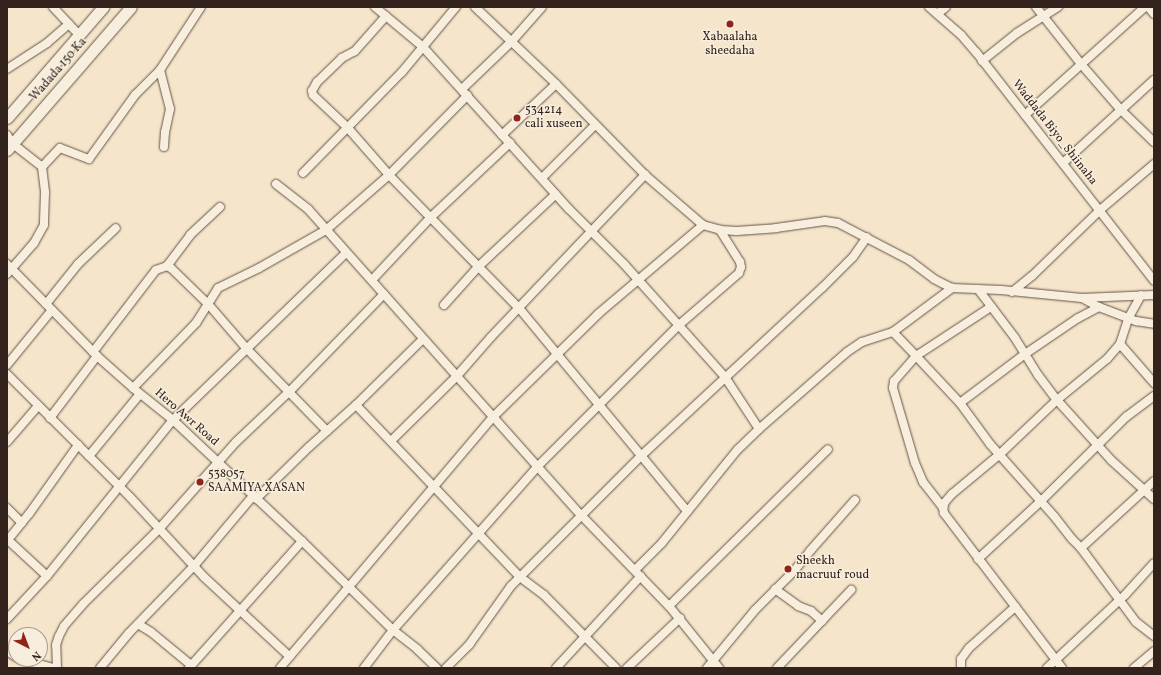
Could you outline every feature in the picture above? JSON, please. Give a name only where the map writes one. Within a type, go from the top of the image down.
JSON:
[{"type":"street","points":[[53,7],[78,35]]},
{"type":"street","name":"Wadada 150 Ka","points":[[7,118],[103,7]]},
{"type":"street","name":"Wadada 150 Ka","points":[[9,143],[131,7]]},
{"type":"street","points":[[42,167],[60,148],[89,159],[135,95],[160,70],[201,7]]},
{"type":"street","points":[[375,7],[423,47],[556,194],[679,325],[725,377],[759,429]]},
{"type":"street","points":[[303,173],[402,72],[456,7]]},
{"type":"street","points":[[475,7],[556,84],[645,175],[703,225],[720,230],[776,228],[825,221],[838,223],[909,260],[942,284],[952,288],[1082,298],[1154,295]]},
{"type":"street","points":[[133,388],[196,323],[214,292],[223,284],[259,268],[326,230],[389,175],[542,7]]},
{"type":"street","name":"Waddada Biyo_Shiinaha","points":[[929,7],[961,35],[1100,210],[1154,281]]},
{"type":"street","points":[[937,14],[946,7]]},
{"type":"street","points":[[1036,7],[1044,15],[1081,64],[1121,110],[1154,142]]},
{"type":"street","points":[[982,61],[1017,33],[1058,7]]},
{"type":"street","points":[[1025,115],[1145,7]]},
{"type":"street","points":[[1148,7],[1154,14]]},
{"type":"street","points":[[386,16],[362,45],[355,51],[342,58],[318,82],[312,91],[313,95],[347,127],[389,175],[519,308],[598,405],[688,511]]},
{"type":"street","points":[[7,69],[47,43],[69,24]]},
{"type":"street","points":[[160,70],[170,109],[165,132],[164,146]]},
{"type":"street","points":[[1063,163],[1154,80]]},
{"type":"street","points":[[502,135],[556,84]]},
{"type":"street","points":[[542,178],[596,125]]},
{"type":"street","points":[[9,143],[42,167],[45,193],[44,225],[34,243],[9,269]]},
{"type":"street","points":[[372,280],[430,218],[510,143]]},
{"type":"street","points":[[1012,292],[1032,276],[1100,210],[1154,164]]},
{"type":"street","points":[[391,441],[456,377],[645,175]]},
{"type":"street","points":[[276,184],[308,210],[346,254],[372,280],[456,377],[494,416],[581,515],[680,618],[719,668]]},
{"type":"street","points":[[444,305],[479,266],[556,194]]},
{"type":"street","points":[[50,418],[156,270],[167,266],[190,235],[220,207]]},
{"type":"street","points":[[280,668],[494,416],[598,314],[703,225]]},
{"type":"street","points":[[7,365],[78,264],[116,228]]},
{"type":"street","points":[[364,668],[393,630],[478,532],[538,466],[679,325],[739,273],[741,267],[740,262],[720,230]]},
{"type":"street","points":[[446,668],[468,645],[511,586],[642,455],[822,288],[853,257],[867,237]]},
{"type":"street","points":[[7,619],[47,576],[173,420],[246,348],[346,254]]},
{"type":"street","points":[[167,266],[171,268],[208,304],[246,348],[290,391],[327,431]]},
{"type":"street","name":"Hero Awr Road","points":[[9,269],[95,354],[140,394],[173,420],[302,541],[393,630],[417,648],[437,668]]},
{"type":"street","points":[[556,668],[586,636],[738,449],[852,349],[862,342],[893,332],[952,288]]},
{"type":"street","points":[[978,289],[1057,400],[1110,460],[1146,490],[1154,499]]},
{"type":"street","points":[[57,668],[56,645],[64,626],[83,604],[159,529],[217,461],[290,391],[384,294]]},
{"type":"street","points":[[1062,668],[944,514],[943,508],[945,502],[952,494],[1000,454],[1057,400],[1107,359],[1120,344],[1129,317],[1141,295]]},
{"type":"street","points":[[1082,298],[1099,308],[1129,317],[1136,321],[1154,324]]},
{"type":"street","points":[[943,508],[923,482],[915,463],[893,388],[894,381],[916,356],[992,307]]},
{"type":"street","points":[[960,403],[1025,354],[1078,318],[1099,308]]},
{"type":"street","points":[[893,332],[960,403],[990,444],[1081,548],[1136,622],[1154,636]]},
{"type":"street","points":[[102,667],[138,624],[194,566],[255,497],[356,405],[423,339]]},
{"type":"street","points":[[1120,344],[1154,383]]},
{"type":"street","points":[[7,374],[119,485],[194,566],[290,657]]},
{"type":"street","points":[[89,456],[140,394]]},
{"type":"street","points":[[978,559],[1041,501],[1126,417],[1154,396]]},
{"type":"street","points":[[356,405],[520,577],[544,596],[586,636],[616,668]]},
{"type":"street","points":[[7,442],[38,406]]},
{"type":"street","points":[[47,576],[8,540],[78,445]]},
{"type":"street","points":[[669,606],[828,449]]},
{"type":"street","points":[[1081,548],[1146,490],[1154,481]]},
{"type":"street","points":[[707,668],[755,610],[794,571],[810,550],[856,500]]},
{"type":"street","points":[[7,508],[22,523]]},
{"type":"street","points":[[138,624],[151,632],[190,667],[239,610],[302,541]]},
{"type":"street","points":[[1047,668],[1120,599],[1154,563]]},
{"type":"street","points":[[775,589],[798,606],[811,611],[822,621]]},
{"type":"street","points":[[777,668],[851,590]]},
{"type":"street","points":[[961,668],[961,659],[969,648],[1015,608]]},
{"type":"street","points":[[627,668],[680,618]]},
{"type":"street","points":[[1134,668],[1154,651]]},
{"type":"place","name":"Xabaalaha sheedaha","points":[[730,24]]},
{"type":"place","name":"534214 cali xuseen","points":[[517,118]]},
{"type":"place","name":"538057 SAAMIYA XASAN","points":[[200,482]]},
{"type":"place","name":"Sheekh macruuf roud","points":[[788,569]]}]
